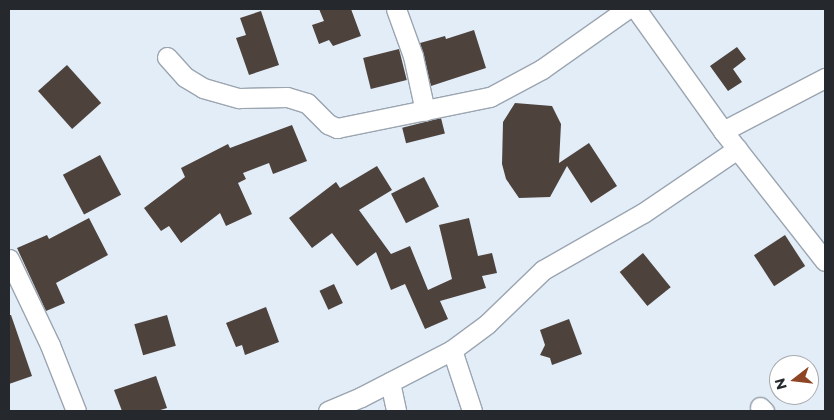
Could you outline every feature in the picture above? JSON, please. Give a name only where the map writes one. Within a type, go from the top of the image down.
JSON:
[{"type":"street","points":[[396,9],[413,56],[425,111]]},
{"type":"street","points":[[168,57],[185,77],[203,88],[239,98],[287,98],[308,103],[328,124],[337,128],[490,98],[542,69],[627,9]]},
{"type":"street","points":[[636,9],[723,131],[825,261]]},
{"type":"street","points":[[723,131],[825,78]]},
{"type":"street","points":[[328,411],[452,350],[487,324],[543,270],[636,217],[737,149]]},
{"type":"street","points":[[9,259],[50,345],[76,411]]},
{"type":"street","points":[[452,350],[472,411]]},
{"type":"street","points":[[390,382],[396,411]]},
{"type":"building","points":[[319,9],[351,9],[361,36],[333,46],[329,40],[319,44],[312,25],[324,21]]},
{"type":"building","points":[[261,11],[279,65],[249,75],[236,38],[246,35],[240,18]]},
{"type":"building","points":[[474,30],[486,68],[431,86],[420,43],[445,36],[446,39]]},
{"type":"building","points":[[737,47],[746,59],[733,69],[742,82],[728,91],[710,66]]},
{"type":"building","points":[[399,49],[407,80],[371,89],[363,58]]},
{"type":"building","points":[[67,65],[101,103],[72,129],[38,91]]},
{"type":"building","points":[[515,103],[552,106],[561,124],[559,163],[589,143],[617,186],[591,203],[567,166],[550,197],[519,198],[506,179],[502,164],[503,122]]},
{"type":"building","points":[[441,118],[445,134],[406,143],[402,128]]},
{"type":"building","points":[[292,125],[307,161],[273,174],[269,163],[243,173],[246,179],[238,183],[252,214],[226,226],[220,213],[181,243],[169,226],[161,231],[144,208],[185,177],[181,168],[228,144],[230,148]]},
{"type":"building","points":[[100,155],[121,195],[84,214],[63,175]]},
{"type":"building","points":[[377,166],[392,190],[359,210],[391,254],[410,246],[428,290],[452,279],[439,225],[469,218],[478,256],[492,253],[497,273],[482,276],[486,288],[440,301],[448,319],[425,329],[405,284],[391,290],[376,252],[357,266],[332,233],[312,248],[289,218],[336,182],[340,188]]},
{"type":"building","points":[[424,177],[439,206],[406,223],[391,194]]},
{"type":"building","points":[[89,218],[108,255],[56,283],[65,303],[46,311],[17,248],[47,235],[49,239]]},
{"type":"building","points":[[785,235],[805,266],[774,286],[754,255]]},
{"type":"building","points":[[643,253],[671,287],[647,306],[620,272]]},
{"type":"building","points":[[334,284],[343,303],[328,310],[319,291]]},
{"type":"building","points":[[266,307],[279,342],[245,355],[242,345],[236,347],[226,323]]},
{"type":"building","points":[[9,315],[11,315],[32,376],[9,384]]},
{"type":"building","points":[[167,315],[176,346],[143,355],[134,324]]},
{"type":"building","points":[[569,319],[582,354],[552,365],[550,358],[540,355],[545,345],[540,330]]},
{"type":"building","points":[[156,376],[167,408],[157,411],[122,411],[114,390]]}]
